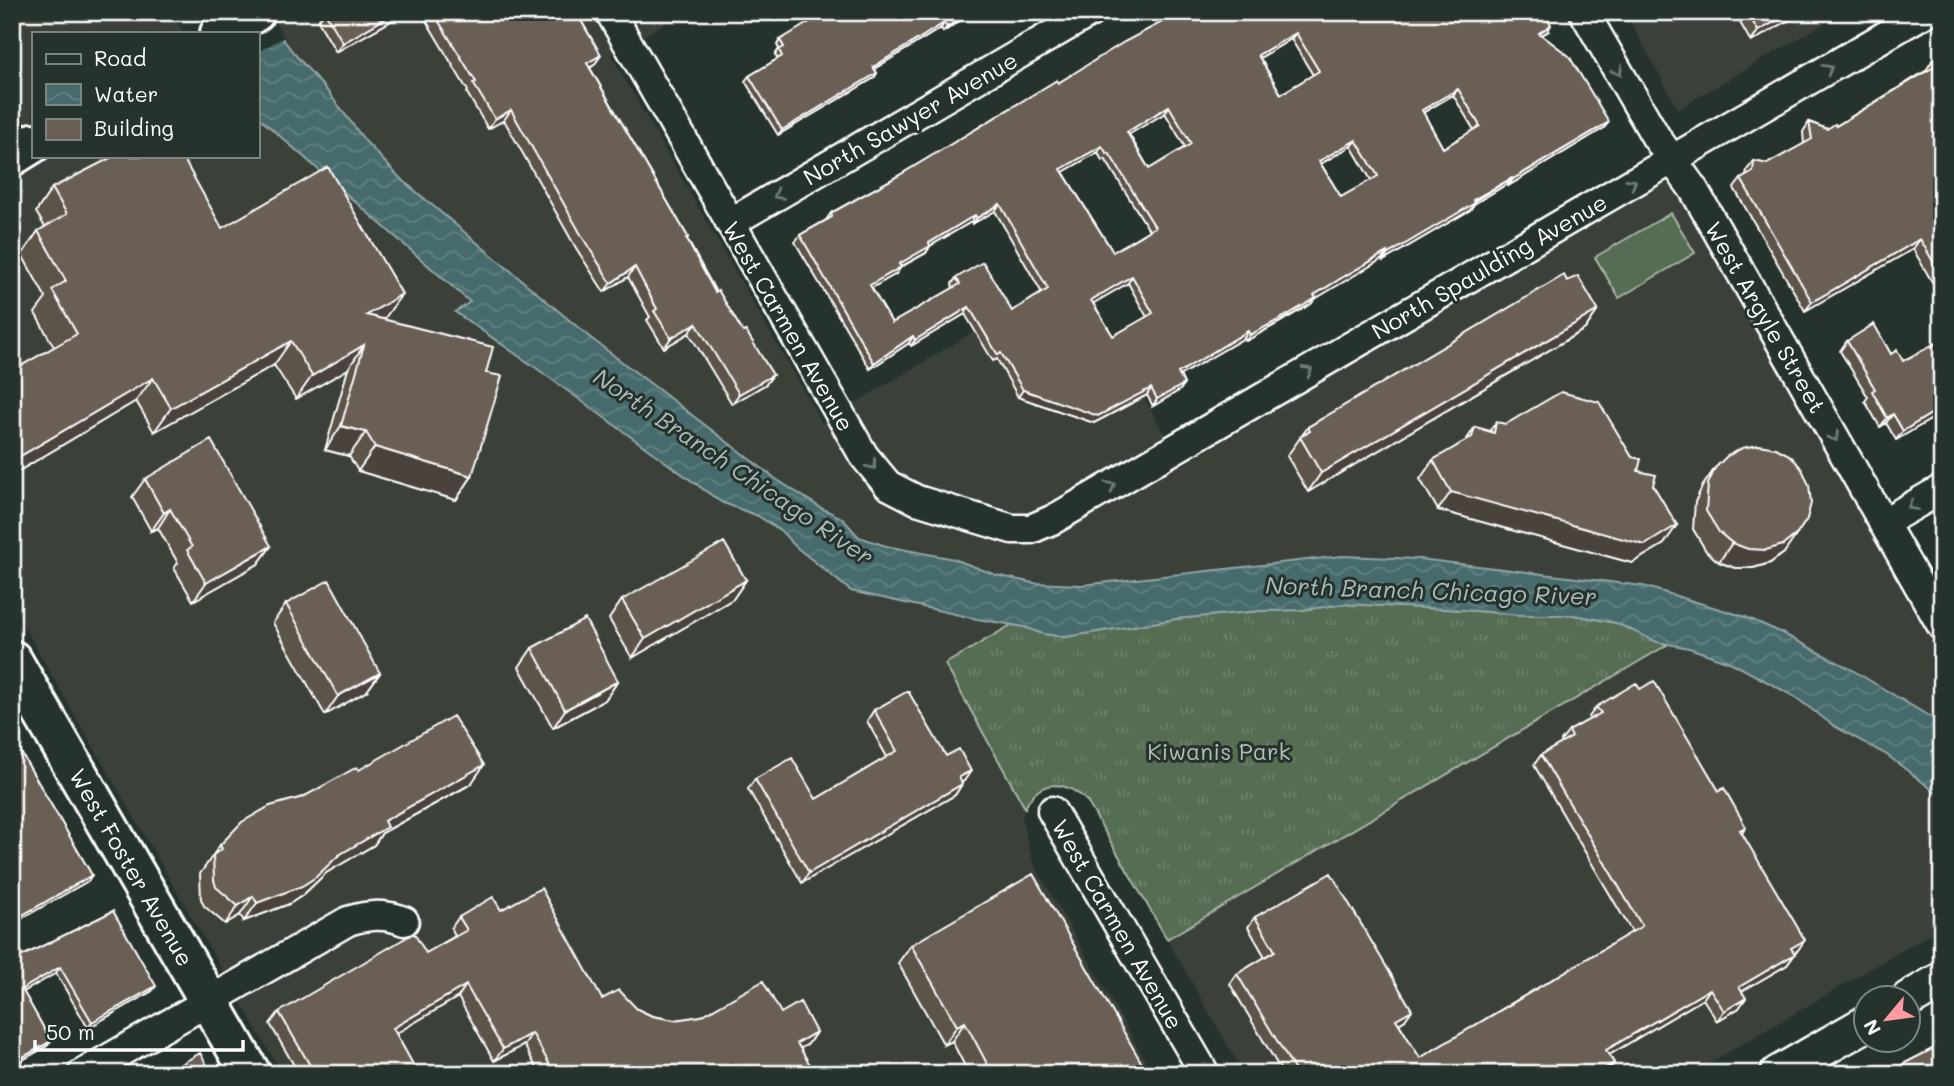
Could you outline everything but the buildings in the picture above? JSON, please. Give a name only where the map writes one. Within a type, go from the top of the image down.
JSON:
[{"type":"main road","points":[[222,32],[255,12]]},
{"type":"main road","points":[[12,156],[32,144]]},
{"type":"main road","name":"West Foster Avenue","points":[[12,660],[251,1074]]},
{"type":"street","name":"West Carmen Avenue","points":[[610,12],[835,407],[864,456],[888,485],[917,500],[1012,528],[1031,529],[1052,520]]},
{"type":"street","name":"North Sawyer Avenue","points":[[730,223],[1091,12]]},
{"type":"street","name":"West Argyle Street","points":[[1584,12],[1656,137],[1694,190],[1942,626]]},
{"type":"street","name":"North Spaulding Avenue","points":[[1052,520],[1926,12]]},
{"type":"street","points":[[1883,523],[1942,489]]},
{"type":"street","name":"West Carmen Avenue","points":[[1052,811],[1205,1074]]},
{"type":"street","points":[[82,1074],[348,921],[366,915],[395,917],[404,921]]},
{"type":"street","points":[[1923,991],[1942,980]]},
{"type":"street","points":[[1797,1070],[1853,1032]]},
{"type":"shaded area","points":[[12,12],[684,12],[611,55],[822,423],[1073,272],[1182,465],[1658,183],[1674,184],[1681,190],[1942,650],[1942,724],[1849,668],[1780,632],[1746,617],[1643,586],[1419,559],[1342,556],[1082,585],[945,664],[1025,808],[1022,819],[1032,860],[1153,1074],[282,1074],[12,606]]},
{"type":"shaded area","points":[[1625,12],[1844,12],[1678,109]]},
{"type":"shaded area","points":[[1667,645],[1689,648],[1732,663],[1795,697],[1834,726],[1887,755],[1942,797],[1942,927],[1691,1074],[1244,1074],[1167,939]]},
{"type":"green space","points":[[1671,213],[1695,253],[1619,298],[1595,257]]},
{"type":"green space","name":"Kiwanis Park","points":[[1345,604],[1521,615],[1574,615],[1616,623],[1667,645],[1167,939],[1087,801],[1070,789],[1053,785],[1038,791],[1025,808],[945,664],[1011,625],[1066,637],[1176,619]]},
{"type":"water","name":"North Branch Chicago River","points":[[174,12],[262,12],[366,142],[401,179],[592,339],[776,479],[842,518],[859,537],[886,546],[954,559],[996,575],[1033,583],[1082,585],[1342,556],[1419,559],[1643,586],[1746,617],[1780,632],[1849,668],[1942,724],[1942,797],[1887,755],[1834,726],[1795,697],[1732,663],[1689,648],[1657,642],[1616,623],[1574,615],[1521,615],[1345,604],[1176,619],[1066,637],[851,591],[796,547],[781,531],[758,516],[721,502],[455,312],[470,302],[259,118],[259,32],[187,32]]},
{"type":"pier","points":[[187,12],[267,12],[285,37],[259,51],[259,32],[183,32],[175,20]]}]
